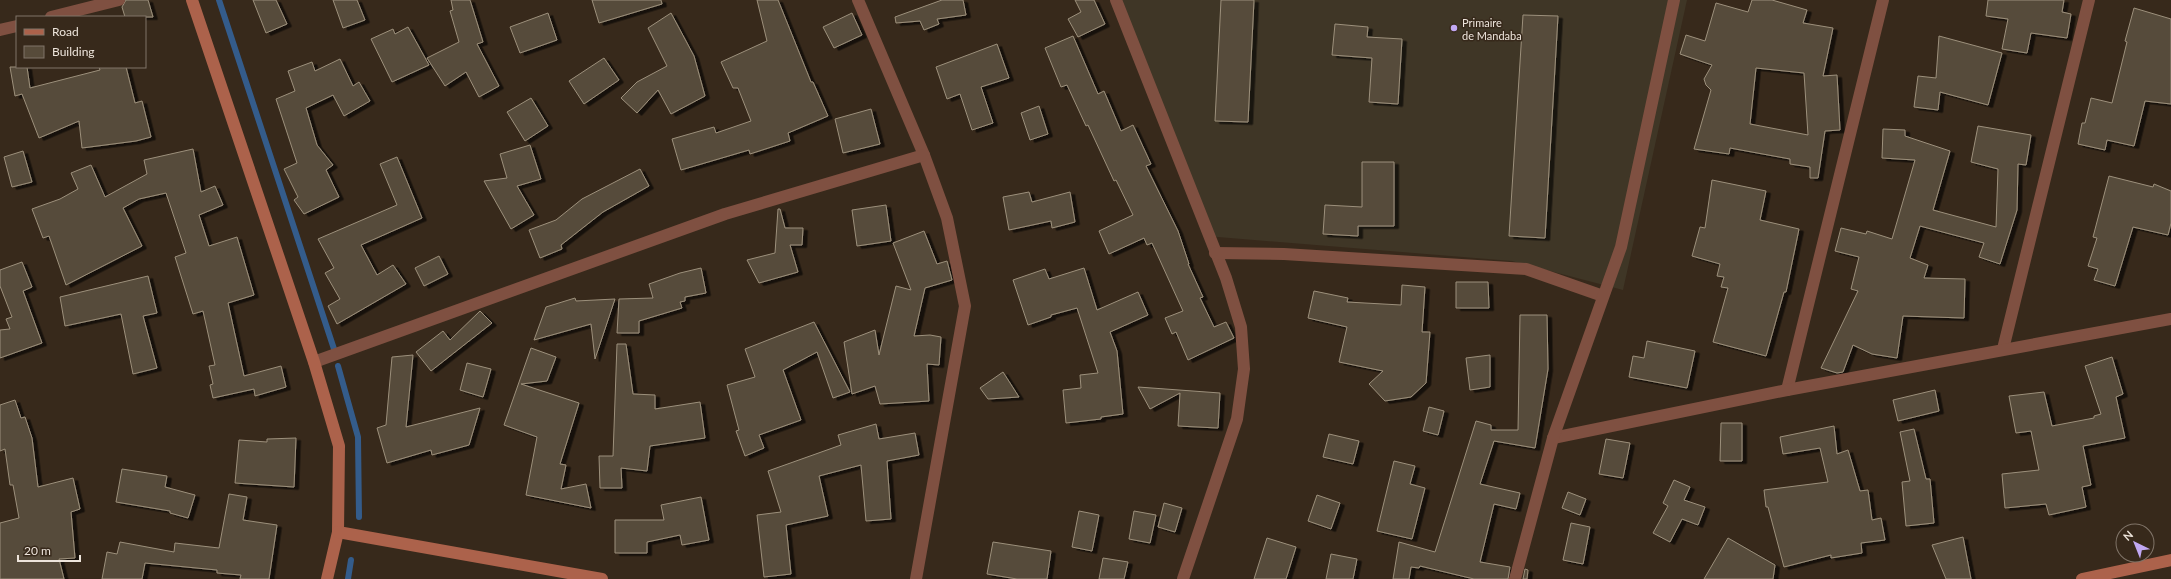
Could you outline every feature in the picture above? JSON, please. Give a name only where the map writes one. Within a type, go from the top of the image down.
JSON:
[{"type":"main road","points":[[192,0],[314,362],[339,446],[338,532],[327,579]]},
{"type":"main road","points":[[338,532],[602,579]]},
{"type":"main road","points":[[2082,579],[2171,560]]},
{"type":"street","points":[[55,16],[118,0]]},
{"type":"street","points":[[858,0],[924,155],[946,218],[965,306],[916,579]]},
{"type":"street","points":[[1116,0],[1226,278],[1241,327],[1244,369],[1237,419],[1183,579]]},
{"type":"street","points":[[1515,579],[1553,438],[1621,247],[1674,0]]},
{"type":"street","points":[[1788,390],[1883,0]]},
{"type":"street","points":[[2003,349],[2089,0]]},
{"type":"street","points":[[0,30],[16,26]]},
{"type":"street","points":[[314,362],[725,214],[924,155]]},
{"type":"street","points":[[1215,253],[1284,254],[1526,269],[1603,296]]},
{"type":"street","points":[[1553,438],[1788,390],[2171,319]]},
{"type":"shaded area","points":[[1117,0],[1687,0],[1623,290],[1512,261],[1206,236]]},
{"type":"building","points":[[126,0],[148,0],[153,17],[125,16],[122,7]]},
{"type":"building","points":[[253,0],[276,0],[287,24],[266,33]]},
{"type":"building","points":[[333,0],[357,0],[365,20],[343,28]]},
{"type":"building","points":[[451,0],[470,0],[483,42],[477,44],[499,86],[479,97],[466,72],[445,86],[427,58],[459,42],[450,11],[453,10]]},
{"type":"building","points":[[592,0],[661,0],[662,4],[599,23]]},
{"type":"building","points":[[757,0],[778,0],[811,82],[813,82],[828,116],[788,133],[790,141],[750,154],[749,150],[681,170],[672,139],[714,127],[716,133],[751,121],[738,88],[733,88],[721,62],[767,41]]},
{"type":"building","points":[[942,0],[963,0],[966,15],[937,19],[939,24],[924,30],[920,21],[896,23],[895,17]]},
{"type":"building","points":[[1075,0],[1094,0],[1105,24],[1078,37],[1068,19],[1081,12]]},
{"type":"building","points":[[1221,0],[1254,0],[1248,122],[1215,121]]},
{"type":"building","points":[[1752,0],[1772,0],[1807,10],[1803,23],[1833,28],[1823,76],[1837,75],[1840,130],[1825,131],[1818,178],[1810,178],[1810,167],[1790,164],[1790,159],[1730,148],[1729,154],[1694,149],[1711,90],[1706,85],[1704,79],[1712,65],[1680,54],[1686,35],[1705,41],[1716,3],[1748,12]],"holes":[[[1756,68],[1804,73],[1808,135],[1750,124]]]},
{"type":"building","points":[[1988,0],[2064,0],[2062,12],[2071,14],[2067,38],[2031,33],[2027,53],[2002,49],[2008,19],[1986,16]]},
{"type":"building","points":[[2134,8],[2171,19],[2171,104],[2145,101],[2134,146],[2107,140],[2105,150],[2078,144],[2082,123],[2085,123],[2091,98],[2112,103],[2127,42],[2125,41]]},
{"type":"building","points":[[548,13],[557,40],[520,53],[510,27]]},
{"type":"building","points":[[671,13],[694,56],[705,96],[671,114],[658,90],[637,113],[621,98],[637,82],[667,66],[648,28]]},
{"type":"building","points":[[852,13],[862,35],[834,48],[823,27]]},
{"type":"building","points":[[1523,15],[1558,16],[1545,238],[1509,236]]},
{"type":"building","points":[[1335,24],[1368,27],[1367,37],[1402,39],[1398,104],[1369,102],[1372,58],[1332,55]]},
{"type":"building","points":[[408,27],[429,65],[392,82],[371,39],[393,29],[395,34]]},
{"type":"building","points":[[1073,36],[1098,94],[1104,91],[1121,131],[1133,125],[1151,164],[1146,166],[1178,231],[1188,264],[1203,297],[1200,298],[1214,327],[1226,322],[1234,338],[1188,360],[1176,332],[1172,334],[1165,318],[1183,311],[1152,243],[1147,245],[1144,238],[1109,254],[1099,231],[1133,215],[1116,180],[1114,181],[1088,125],[1086,126],[1067,85],[1061,87],[1045,48]]},
{"type":"building","points":[[1939,36],[2002,53],[1988,105],[1940,92],[1938,110],[1914,107],[1918,76],[1936,78]]},
{"type":"building","points":[[997,44],[1009,78],[981,87],[993,123],[972,130],[960,94],[947,99],[936,67]]},
{"type":"building","points":[[604,58],[619,80],[584,104],[569,81]]},
{"type":"building","points":[[340,59],[353,86],[359,82],[370,101],[344,116],[333,95],[306,108],[317,145],[333,165],[326,170],[339,197],[304,214],[294,200],[298,197],[284,169],[297,163],[276,99],[295,91],[288,71],[312,62],[315,71]]},
{"type":"building","points":[[10,67],[27,68],[30,88],[100,70],[99,68],[126,68],[135,103],[142,101],[151,137],[136,141],[82,148],[79,121],[39,138],[22,94],[15,96]]},
{"type":"building","points":[[531,98],[548,126],[525,141],[507,112]]},
{"type":"building","points":[[1039,106],[1048,134],[1030,140],[1021,113]]},
{"type":"building","points":[[871,109],[880,144],[843,153],[835,119]]},
{"type":"building","points":[[1978,126],[2031,135],[2026,165],[2018,164],[2017,210],[2000,264],[1979,257],[1984,243],[1920,226],[1910,258],[1928,265],[1924,278],[1965,279],[1964,318],[1903,316],[1897,358],[1872,354],[1853,345],[1843,372],[1837,373],[1821,368],[1858,291],[1851,289],[1859,257],[1835,251],[1841,228],[1866,234],[1867,231],[1892,239],[1915,160],[1882,158],[1883,129],[1905,130],[1905,136],[1950,151],[1933,210],[1996,227],[1998,169],[1971,162]]},
{"type":"building","points":[[530,145],[541,179],[517,186],[534,215],[511,229],[484,181],[507,178],[500,154]]},
{"type":"building","points":[[193,149],[201,192],[215,186],[223,205],[199,215],[209,246],[237,237],[254,295],[228,303],[244,376],[281,366],[286,387],[255,396],[254,389],[213,398],[210,385],[213,384],[209,366],[215,365],[203,311],[193,314],[175,257],[186,253],[166,193],[139,199],[123,208],[142,246],[66,285],[49,236],[43,238],[32,209],[60,199],[78,189],[71,173],[91,165],[105,197],[147,174],[144,160]]},
{"type":"building","points":[[23,151],[32,182],[12,187],[4,157]]},
{"type":"building","points":[[397,157],[422,218],[361,245],[377,275],[393,265],[406,284],[337,324],[328,306],[340,299],[325,273],[334,268],[318,239],[397,205],[380,164]]},
{"type":"building","points":[[1362,162],[1394,162],[1394,226],[1358,226],[1358,236],[1323,234],[1325,205],[1362,207]]},
{"type":"building","points":[[640,169],[649,186],[603,212],[561,245],[562,249],[540,258],[529,230],[556,220],[582,199]]},
{"type":"building","points":[[2109,176],[2153,187],[2154,184],[2171,191],[2171,223],[2168,235],[2133,227],[2115,286],[2094,280],[2098,269],[2088,266],[2097,238],[2093,237]]},
{"type":"building","points":[[1712,180],[1766,191],[1760,220],[1799,229],[1786,292],[1784,292],[1766,356],[1713,342],[1728,288],[1721,287],[1724,277],[1717,276],[1720,264],[1692,256],[1700,227],[1705,228]]},
{"type":"building","points":[[1029,192],[1032,202],[1070,192],[1075,222],[1052,228],[1051,221],[1009,230],[1003,197]]},
{"type":"building","points":[[886,205],[891,241],[857,246],[852,210]]},
{"type":"building","points":[[778,209],[780,209],[785,228],[803,228],[802,245],[790,245],[798,272],[759,283],[747,260],[775,253]]},
{"type":"building","points":[[924,231],[937,264],[947,261],[952,280],[925,288],[914,336],[930,335],[941,337],[939,365],[927,364],[929,401],[880,404],[875,386],[852,394],[844,342],[875,330],[879,355],[896,286],[911,290],[893,243]]},
{"type":"building","points":[[439,256],[448,274],[424,286],[415,268]]},
{"type":"building","points":[[22,262],[32,287],[23,291],[42,343],[0,358],[0,330],[10,329],[6,319],[12,317],[0,286],[0,270]]},
{"type":"building","points":[[701,268],[706,293],[685,297],[685,301],[680,302],[682,308],[639,321],[639,333],[617,333],[619,299],[653,298],[649,284],[680,273]]},
{"type":"building","points":[[1084,268],[1097,310],[1138,292],[1148,315],[1110,332],[1117,351],[1123,414],[1101,417],[1101,419],[1066,423],[1063,390],[1081,388],[1080,375],[1098,373],[1077,308],[1051,315],[1051,317],[1028,325],[1013,280],[1045,269],[1049,279]]},
{"type":"building","points":[[148,276],[157,313],[143,316],[157,368],[133,374],[121,314],[65,326],[60,297]]},
{"type":"building","points":[[1456,282],[1488,282],[1489,308],[1456,308]]},
{"type":"building","points":[[1402,285],[1425,287],[1422,332],[1430,332],[1426,383],[1411,397],[1385,401],[1369,384],[1383,371],[1339,362],[1347,327],[1308,318],[1314,291],[1348,298],[1347,302],[1401,305]]},
{"type":"building","points":[[575,298],[576,301],[615,299],[595,359],[591,324],[534,340],[546,307]]},
{"type":"building","points":[[480,311],[492,323],[431,371],[416,352],[443,331],[450,340]]},
{"type":"building","points":[[1520,315],[1547,315],[1548,369],[1535,448],[1494,441],[1480,484],[1520,493],[1516,509],[1494,504],[1480,562],[1510,567],[1508,579],[1474,579],[1420,566],[1419,568],[1411,567],[1409,579],[1393,579],[1399,542],[1435,552],[1476,421],[1491,425],[1491,430],[1518,430]]},
{"type":"building","points":[[814,322],[850,392],[833,398],[817,352],[783,370],[801,420],[759,435],[764,448],[745,456],[736,431],[739,430],[727,385],[755,377],[745,349]]},
{"type":"building","points":[[1647,341],[1695,351],[1687,388],[1629,377],[1633,356],[1644,358]]},
{"type":"building","points":[[617,344],[626,344],[633,394],[655,395],[655,409],[700,402],[705,438],[650,446],[647,471],[621,468],[622,488],[600,488],[599,456],[613,456]]},
{"type":"building","points":[[531,348],[556,357],[547,381],[521,384],[579,403],[560,464],[566,465],[561,489],[586,484],[591,508],[526,495],[537,437],[504,425]]},
{"type":"building","points":[[413,355],[406,427],[480,408],[469,445],[432,455],[431,450],[387,463],[377,428],[386,425],[392,357]]},
{"type":"building","points":[[1490,355],[1490,387],[1470,390],[1466,358]]},
{"type":"building","points":[[2112,357],[2123,394],[2116,397],[2125,438],[2083,446],[2091,485],[2082,487],[2086,507],[2049,515],[2046,504],[2005,508],[2002,474],[2039,470],[2031,431],[2016,433],[2009,396],[2044,392],[2052,426],[2094,418],[2094,416],[2101,414],[2085,366]]},
{"type":"building","points":[[467,363],[491,369],[483,397],[460,390]]},
{"type":"building","points":[[1003,372],[1019,397],[988,399],[980,388]]},
{"type":"building","points":[[1138,387],[1220,393],[1218,428],[1178,426],[1180,393],[1150,409]]},
{"type":"building","points":[[1935,390],[1939,411],[1898,421],[1893,400]]},
{"type":"building","points":[[15,400],[21,418],[25,417],[32,438],[38,487],[73,478],[80,509],[71,512],[75,558],[59,559],[64,579],[0,579],[0,523],[19,518],[13,485],[10,485],[5,449],[0,451],[0,405]]},
{"type":"building","points":[[1429,407],[1444,411],[1438,435],[1423,431]]},
{"type":"building","points":[[1721,423],[1742,423],[1742,461],[1720,461]]},
{"type":"building","points":[[876,424],[879,439],[915,433],[919,455],[887,461],[891,519],[866,521],[861,465],[819,476],[828,516],[786,525],[791,574],[764,577],[757,515],[781,512],[768,471],[841,445],[838,435]]},
{"type":"building","points":[[1834,426],[1837,454],[1848,450],[1860,491],[1868,490],[1872,520],[1881,518],[1885,540],[1861,543],[1862,553],[1831,558],[1831,555],[1784,567],[1768,507],[1766,507],[1764,490],[1828,482],[1820,448],[1783,454],[1780,437]]},
{"type":"building","points":[[1914,429],[1926,479],[1930,479],[1934,523],[1906,526],[1902,482],[1910,481],[1900,432]]},
{"type":"building","points":[[1329,434],[1359,441],[1353,464],[1323,457]]},
{"type":"building","points":[[296,438],[294,487],[235,483],[239,440],[267,442],[267,439]]},
{"type":"building","points":[[1606,439],[1630,443],[1623,478],[1599,474]]},
{"type":"building","points":[[1394,461],[1415,466],[1410,484],[1425,488],[1412,539],[1377,531]]},
{"type":"building","points":[[122,469],[167,476],[165,487],[195,495],[188,518],[170,513],[170,511],[116,502]]},
{"type":"building","points":[[1674,480],[1690,487],[1684,500],[1705,507],[1698,525],[1682,519],[1670,542],[1653,533],[1668,506],[1663,503]]},
{"type":"building","points":[[1568,492],[1586,499],[1580,515],[1562,508]]},
{"type":"building","points":[[229,494],[247,497],[243,520],[277,525],[269,579],[240,579],[241,575],[217,573],[217,570],[145,563],[142,579],[102,579],[107,552],[117,554],[120,542],[174,552],[175,543],[219,548]]},
{"type":"building","points":[[1317,495],[1340,503],[1331,529],[1308,521]]},
{"type":"building","points":[[701,497],[709,540],[682,545],[680,535],[647,542],[647,553],[615,553],[615,520],[664,520],[661,505]]},
{"type":"building","points":[[1164,503],[1182,508],[1175,532],[1158,527]]},
{"type":"building","points":[[1079,511],[1099,515],[1092,551],[1072,547]]},
{"type":"building","points":[[1134,511],[1156,515],[1150,543],[1129,539]]},
{"type":"building","points":[[1571,523],[1590,527],[1583,564],[1563,560]]},
{"type":"building","points":[[1963,537],[1971,579],[1946,579],[1932,545]]},
{"type":"building","points":[[1267,538],[1296,547],[1286,579],[1254,579]]},
{"type":"building","points":[[1728,538],[1775,565],[1773,579],[1704,579]]},
{"type":"building","points":[[993,542],[1051,551],[1047,579],[1017,579],[987,574]]},
{"type":"building","points":[[1331,554],[1357,559],[1353,579],[1326,579]]},
{"type":"building","points":[[1103,558],[1128,562],[1124,579],[1099,579]]},
{"type":"building","points":[[1525,569],[1528,570],[1527,579],[1523,579]]},
{"type":"waterway","points":[[219,0],[334,349]]},
{"type":"waterway","points":[[338,366],[358,437],[359,517]]},
{"type":"waterway","points":[[348,579],[351,560]]},
{"type":"place","name":"Primaire de Mandaba","points":[[1454,28]]}]
